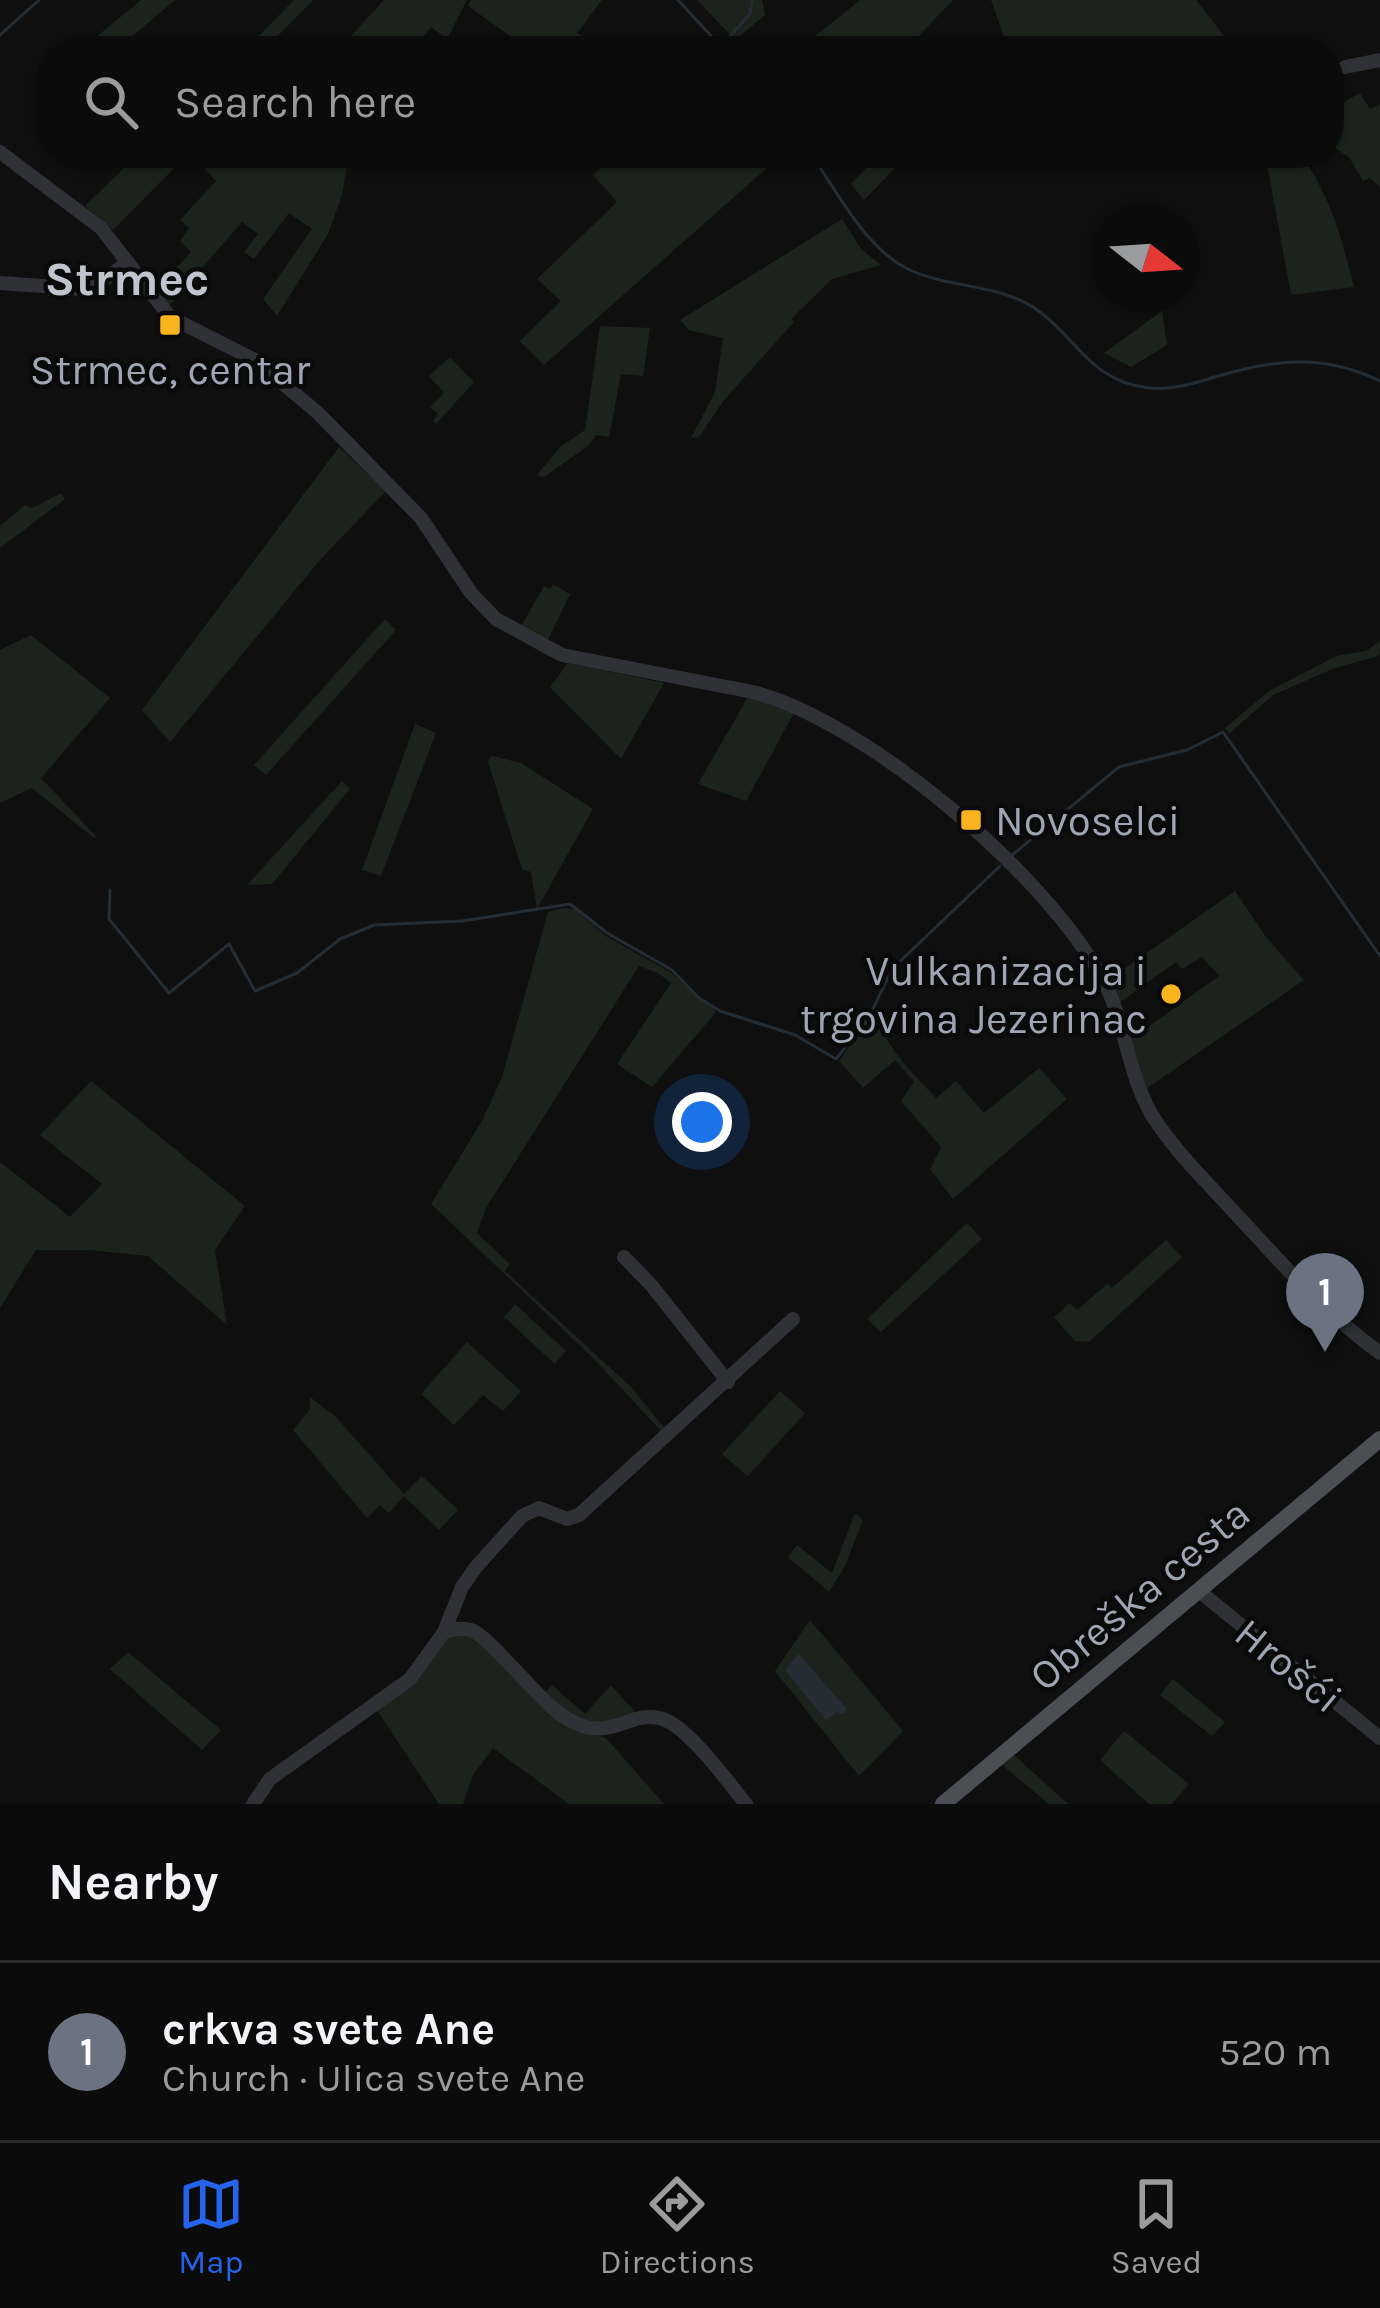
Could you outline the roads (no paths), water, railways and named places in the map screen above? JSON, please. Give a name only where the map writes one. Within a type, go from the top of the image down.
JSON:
[{"type":"main road","name":"Obreška cesta","points":[[943,1804],[1380,1439]]},
{"type":"street","points":[[1345,67],[1380,60]]},
{"type":"street","points":[[0,152],[101,228],[170,316],[244,354],[318,413],[421,518],[480,604],[502,624],[548,650],[576,659],[753,692],[782,702],[898,769],[958,815],[1043,899],[1098,971],[1112,997],[1142,1095],[1175,1147],[1303,1287],[1337,1321],[1380,1353]]},
{"type":"street","points":[[0,283],[83,289],[100,283],[128,262]]},
{"type":"street","points":[[624,1257],[728,1382]]},
{"type":"street","points":[[253,1804],[270,1779],[404,1685],[444,1632],[458,1596],[499,1539],[528,1510],[546,1509],[567,1519],[579,1515],[793,1319]]},
{"type":"street","name":"Hrošći","points":[[1199,1591],[1380,1738]]},
{"type":"street","points":[[458,1596],[478,1634],[538,1697],[568,1720],[610,1730],[650,1717],[671,1723],[746,1804]]},
{"type":"street","points":[[444,1632],[464,1629],[478,1634]]},
{"type":"waterway","points":[[0,35],[39,0]]},
{"type":"waterway","points":[[678,0],[711,36]]},
{"type":"waterway","points":[[730,36],[750,14],[752,0]]},
{"type":"waterway","points":[[820,168],[854,218],[894,261],[926,276],[1025,303],[1113,378],[1149,388],[1170,388],[1249,368],[1306,362],[1342,367],[1380,381]]},
{"type":"waterway","points":[[1011,856],[1119,767],[1187,750],[1223,732],[1380,956]]},
{"type":"waterway","points":[[110,890],[109,919],[169,993],[229,944],[255,991],[297,973],[340,939],[374,925],[462,921],[570,904],[607,933],[672,970],[699,998],[720,1011],[795,1035],[836,1059],[868,1019],[892,969],[1000,866]]},
{"type":"place","name":"Strmec, centar","points":[[170,325]]},
{"type":"place","name":"Novoselci","points":[[971,820]]},
{"type":"place","name":"Vulkanizacija i trgovina Jezerinac","points":[[1171,994]]},
{"type":"place","name":"crkva svete Ane","points":[[1325,1352]]},
{"type":"district","name":"Strmec","points":[[127,278]]}]
